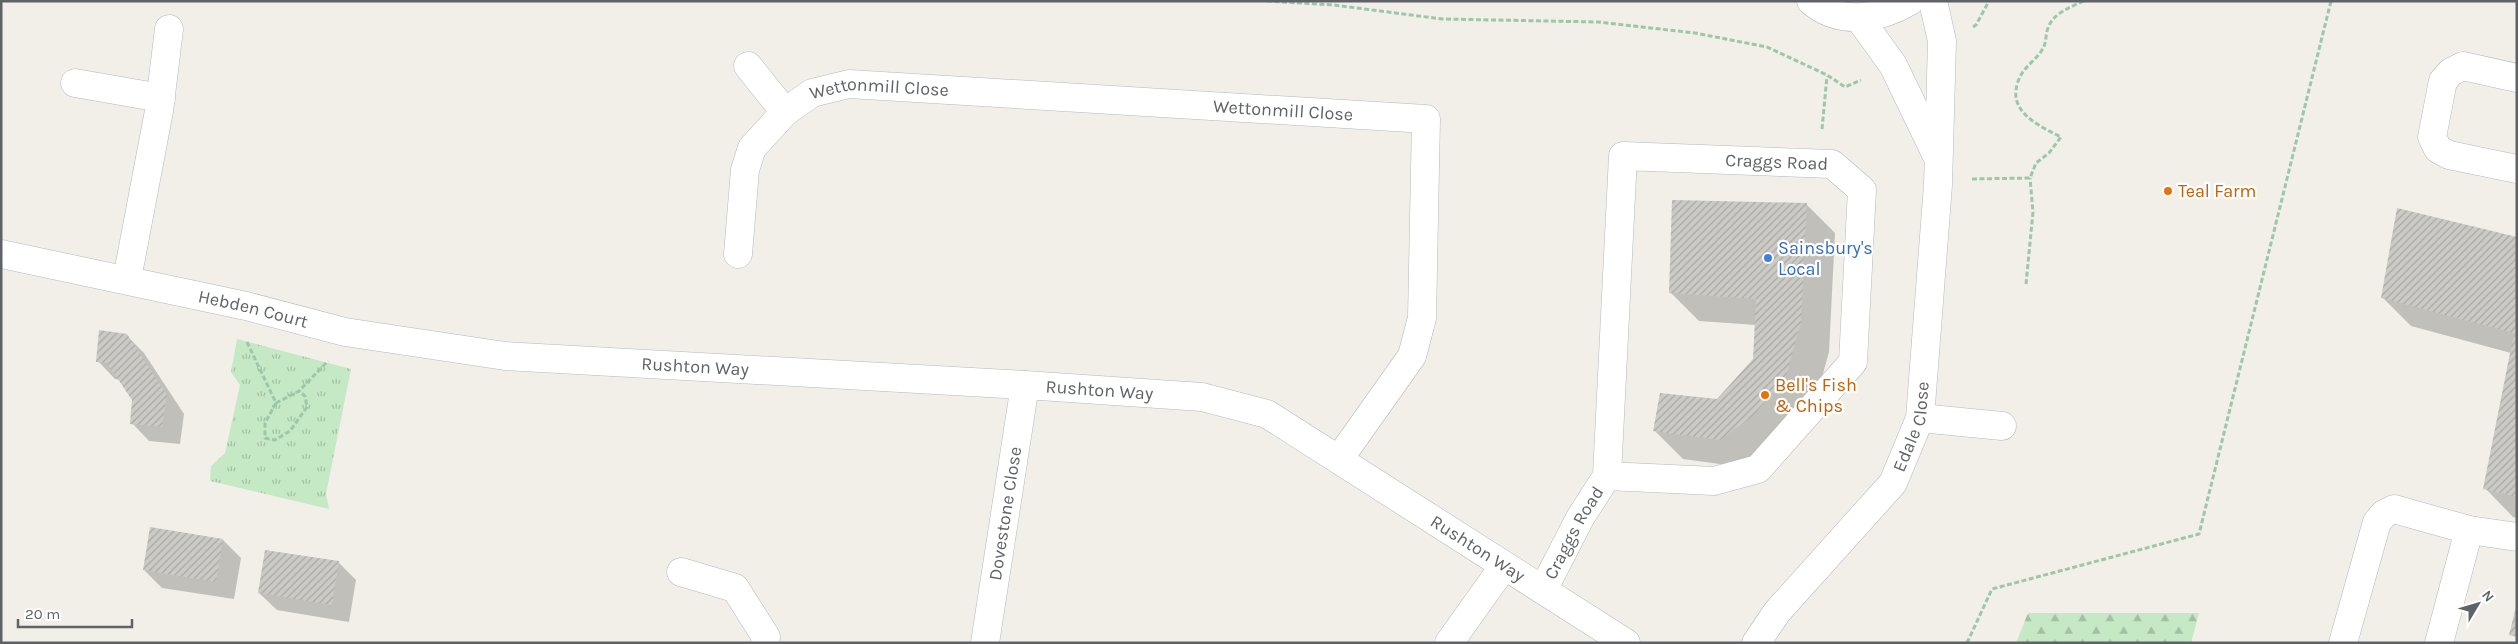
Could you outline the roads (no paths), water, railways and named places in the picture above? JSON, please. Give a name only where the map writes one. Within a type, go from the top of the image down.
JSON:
[{"type":"street","points":[[1807,3],[1838,15],[1859,18],[1886,14],[1910,1]]},
{"type":"street","name":"Edale Close","points":[[1756,643],[1777,612],[1893,483],[1920,418],[1938,185],[1942,41],[1933,1]]},
{"type":"street","name":"Edale Close","points":[[1859,18],[1893,65],[1938,157]]},
{"type":"street","points":[[127,279],[161,98],[169,29]]},
{"type":"street","points":[[748,66],[785,112]]},
{"type":"street","points":[[2517,78],[2462,66],[2451,72],[2443,81],[2432,137],[2438,149],[2449,155],[2517,169]]},
{"type":"street","points":[[75,83],[161,98]]},
{"type":"street","name":"Wettonmill Close","points":[[738,254],[745,170],[752,148],[785,112],[812,93],[849,84],[1426,119],[1422,318],[1412,356],[1338,459]]},
{"type":"street","name":"Craggs Road","points":[[1543,590],[1580,518],[1607,476],[1623,156],[1832,164],[1862,190],[1853,362],[1758,469],[1714,482],[1607,476]]},
{"type":"street","name":"Hebden Court","points":[[1,254],[127,279],[246,306],[345,332],[505,356]]},
{"type":"street","name":"Rushton Way","points":[[505,356],[1025,385],[1202,397],[1267,414],[1626,643]]},
{"type":"street","name":"Dovestone Close","points":[[985,643],[1025,385]]},
{"type":"street","points":[[1920,418],[2002,426]]},
{"type":"street","points":[[2343,643],[2377,522],[2384,514],[2394,509],[2469,530],[2517,537]]},
{"type":"street","points":[[2439,643],[2469,530]]},
{"type":"street","points":[[1449,643],[1504,566]]},
{"type":"street","points":[[681,572],[735,588],[773,641]]},
{"type":"place","name":"Teal Farm","points":[[2168,191]]},
{"type":"place","name":"Sainsbury's Local","points":[[1768,258]]},
{"type":"place","name":"Bell's Fish & Chips","points":[[1765,395]]}]
